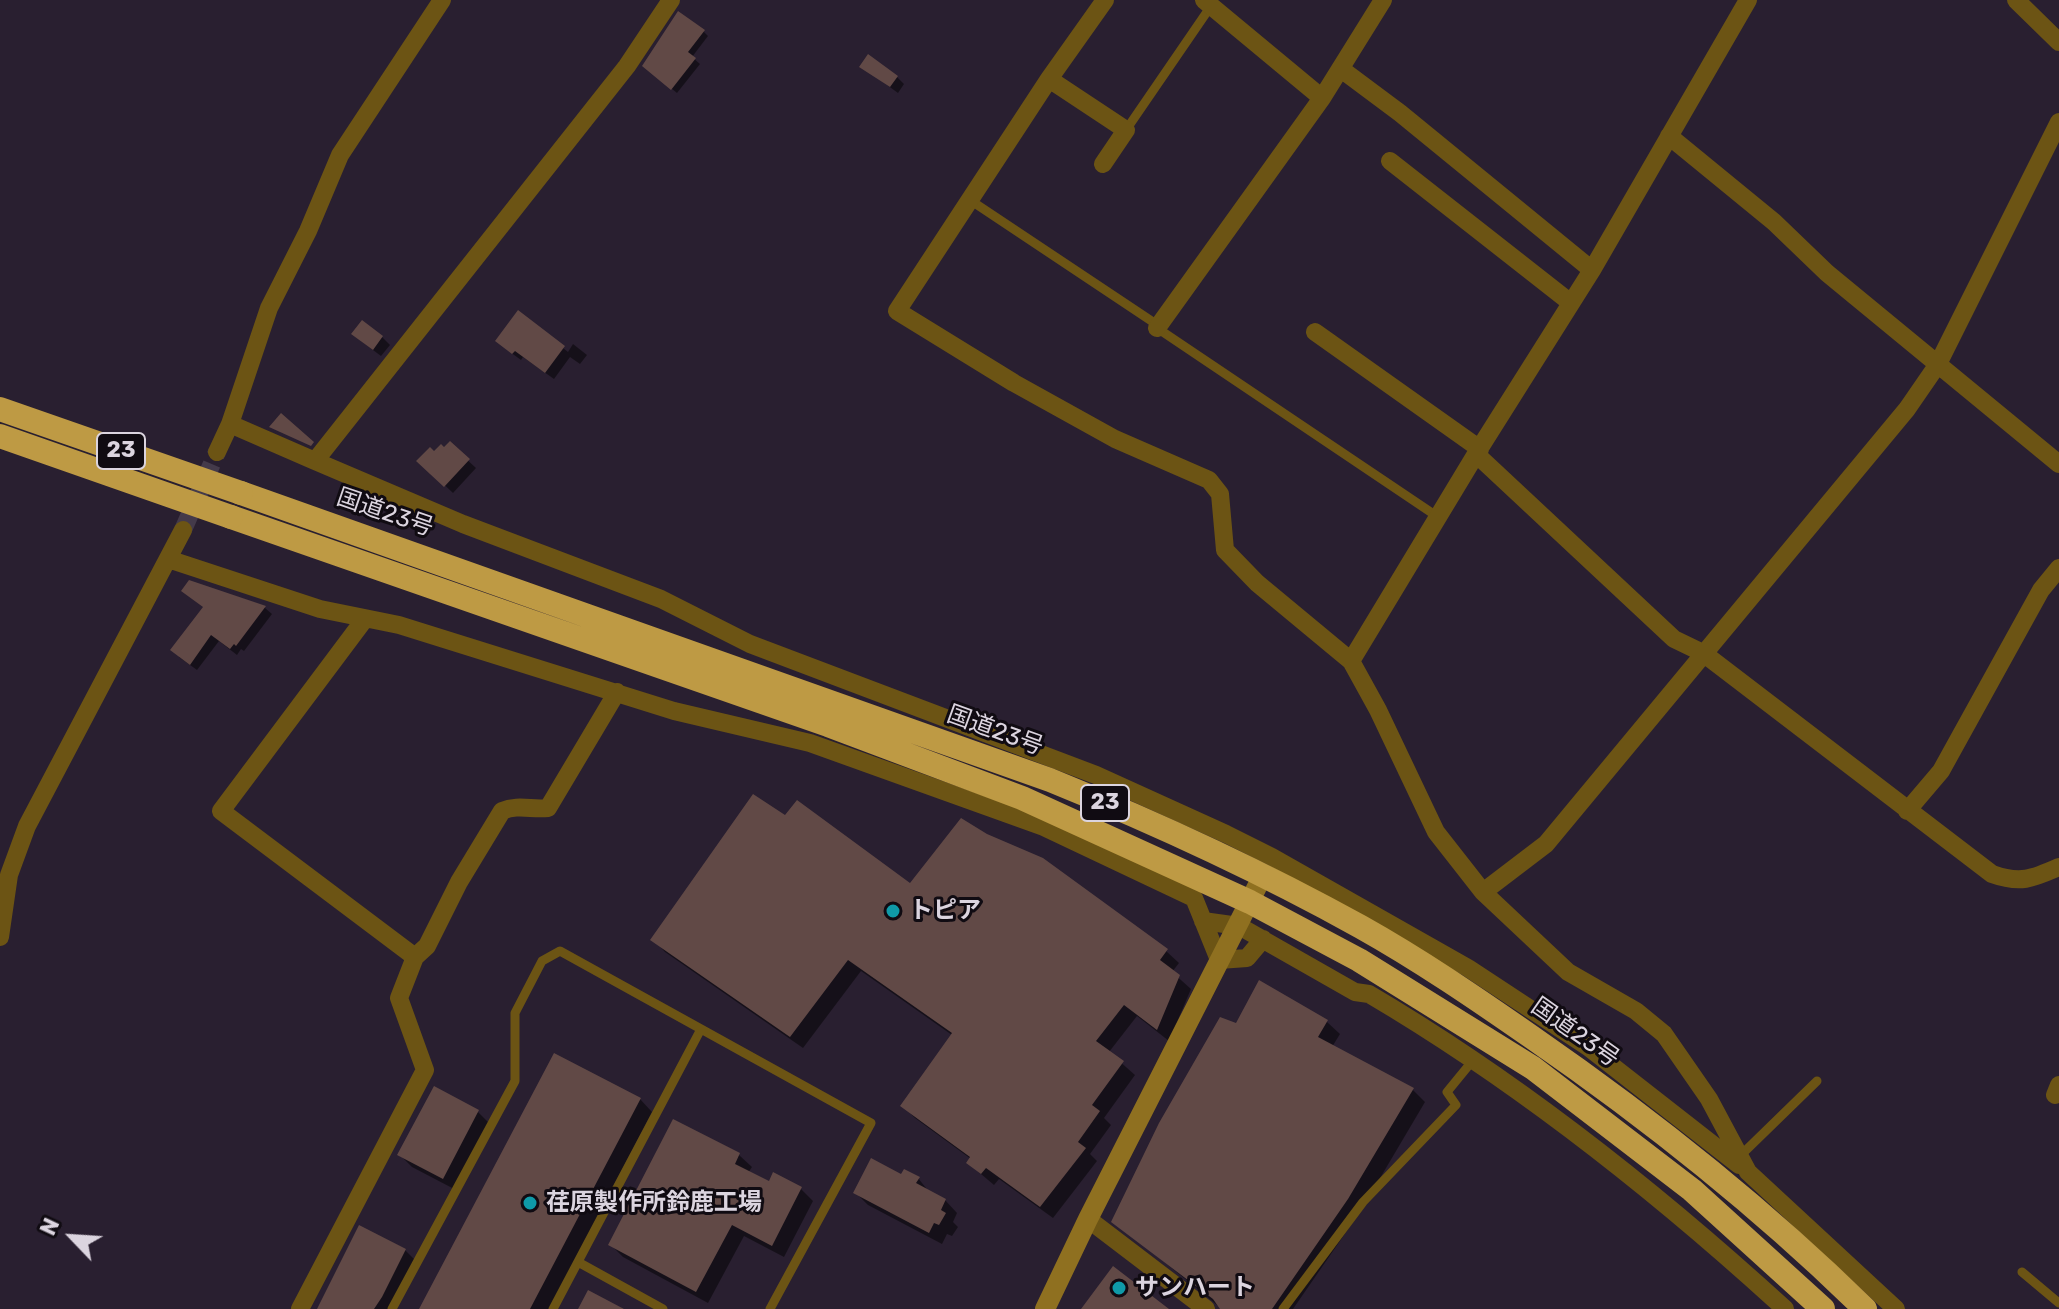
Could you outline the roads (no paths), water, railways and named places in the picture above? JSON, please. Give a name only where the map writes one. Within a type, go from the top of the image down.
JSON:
[{"type":"highway","name":"国道23号","points":[[0,409],[1050,780],[1141,817],[1263,875],[1363,928],[1482,1002],[1597,1082],[1676,1142],[1865,1309]]},
{"type":"highway","name":"23","points":[[0,436],[814,720],[1007,792],[1250,902],[1375,984],[1533,1068],[1624,1136],[1745,1236],[1823,1309]]},
{"type":"street","points":[[217,452],[230,424],[269,308],[308,231],[340,155],[442,0]]},
{"type":"street","points":[[315,461],[627,66],[671,0]]},
{"type":"street","points":[[1105,0],[1049,79],[897,311],[1014,383],[1115,439],[1209,480],[1220,494],[1225,550],[1257,583],[1351,661],[1436,832],[1483,892],[1568,972],[1636,1011],[1664,1034],[1709,1099],[1744,1164]]},
{"type":"street","points":[[1158,327],[1322,98],[1383,0]]},
{"type":"street","points":[[1351,661],[1592,270],[1748,0]]},
{"type":"street","points":[[2016,0],[2059,42]]},
{"type":"street","points":[[1208,3],[1322,98]]},
{"type":"street","points":[[1341,69],[1592,270]]},
{"type":"street","points":[[1049,79],[1126,130],[1103,164]]},
{"type":"street","points":[[1483,892],[1546,844],[1907,409],[1938,364],[2059,122]]},
{"type":"street","points":[[1669,136],[1774,222],[1827,273],[2059,464]]},
{"type":"street","points":[[1390,161],[1571,303]]},
{"type":"street","points":[[1315,332],[1478,451],[1674,639],[1703,653],[1992,874],[2012,881],[2059,867]]},
{"type":"street","points":[[230,424],[463,524],[661,599],[750,644],[1096,775],[1272,857],[1468,968],[1588,1047],[1744,1164],[1896,1309]]},
{"type":"street","points":[[0,937],[9,875],[27,826],[183,530]]},
{"type":"street","points":[[168,559],[237,584],[364,620],[399,625],[674,711],[810,743],[1044,827],[1194,898],[1219,960]]},
{"type":"street","points":[[1907,811],[1941,771],[2041,590],[2059,568]]},
{"type":"street","points":[[364,620],[221,811],[415,957]]},
{"type":"street","points":[[300,1309],[425,1070],[399,998],[415,957],[427,946],[459,882],[502,811],[517,806],[548,808],[617,692]]},
{"type":"street","points":[[1045,1309],[1263,875]]},
{"type":"street","points":[[1203,921],[1239,926],[1355,992],[1375,984],[1625,1170],[1708,1238],[1785,1309]]},
{"type":"street","points":[[1219,960],[1247,958],[1263,939]]},
{"type":"street","points":[[1088,1219],[1206,1309]]},
{"type":"lane","points":[[1126,130],[1208,3]]},
{"type":"lane","points":[[970,200],[1438,517]]},
{"type":"lane","points":[[392,1309],[515,1081],[515,1013],[542,961],[560,951],[871,1123],[770,1309]]},
{"type":"lane","points":[[553,1309],[701,1029]]},
{"type":"lane","points":[[1283,1309],[1363,1202],[1456,1105],[1447,1092],[1474,1059]]},
{"type":"lane","points":[[1744,1164],[1817,1081]]},
{"type":"lane","points":[[578,1262],[663,1309]]},
{"type":"lane","points":[[2022,1272],[2059,1303]]},
{"type":"tunnel","points":[[183,530],[217,452]]},
{"type":"place","name":"トピア","points":[[893,911]]},
{"type":"place","name":"荏原製作所鈴鹿工場","points":[[530,1203]]},
{"type":"place","name":"サンハート","points":[[1119,1288]]}]
